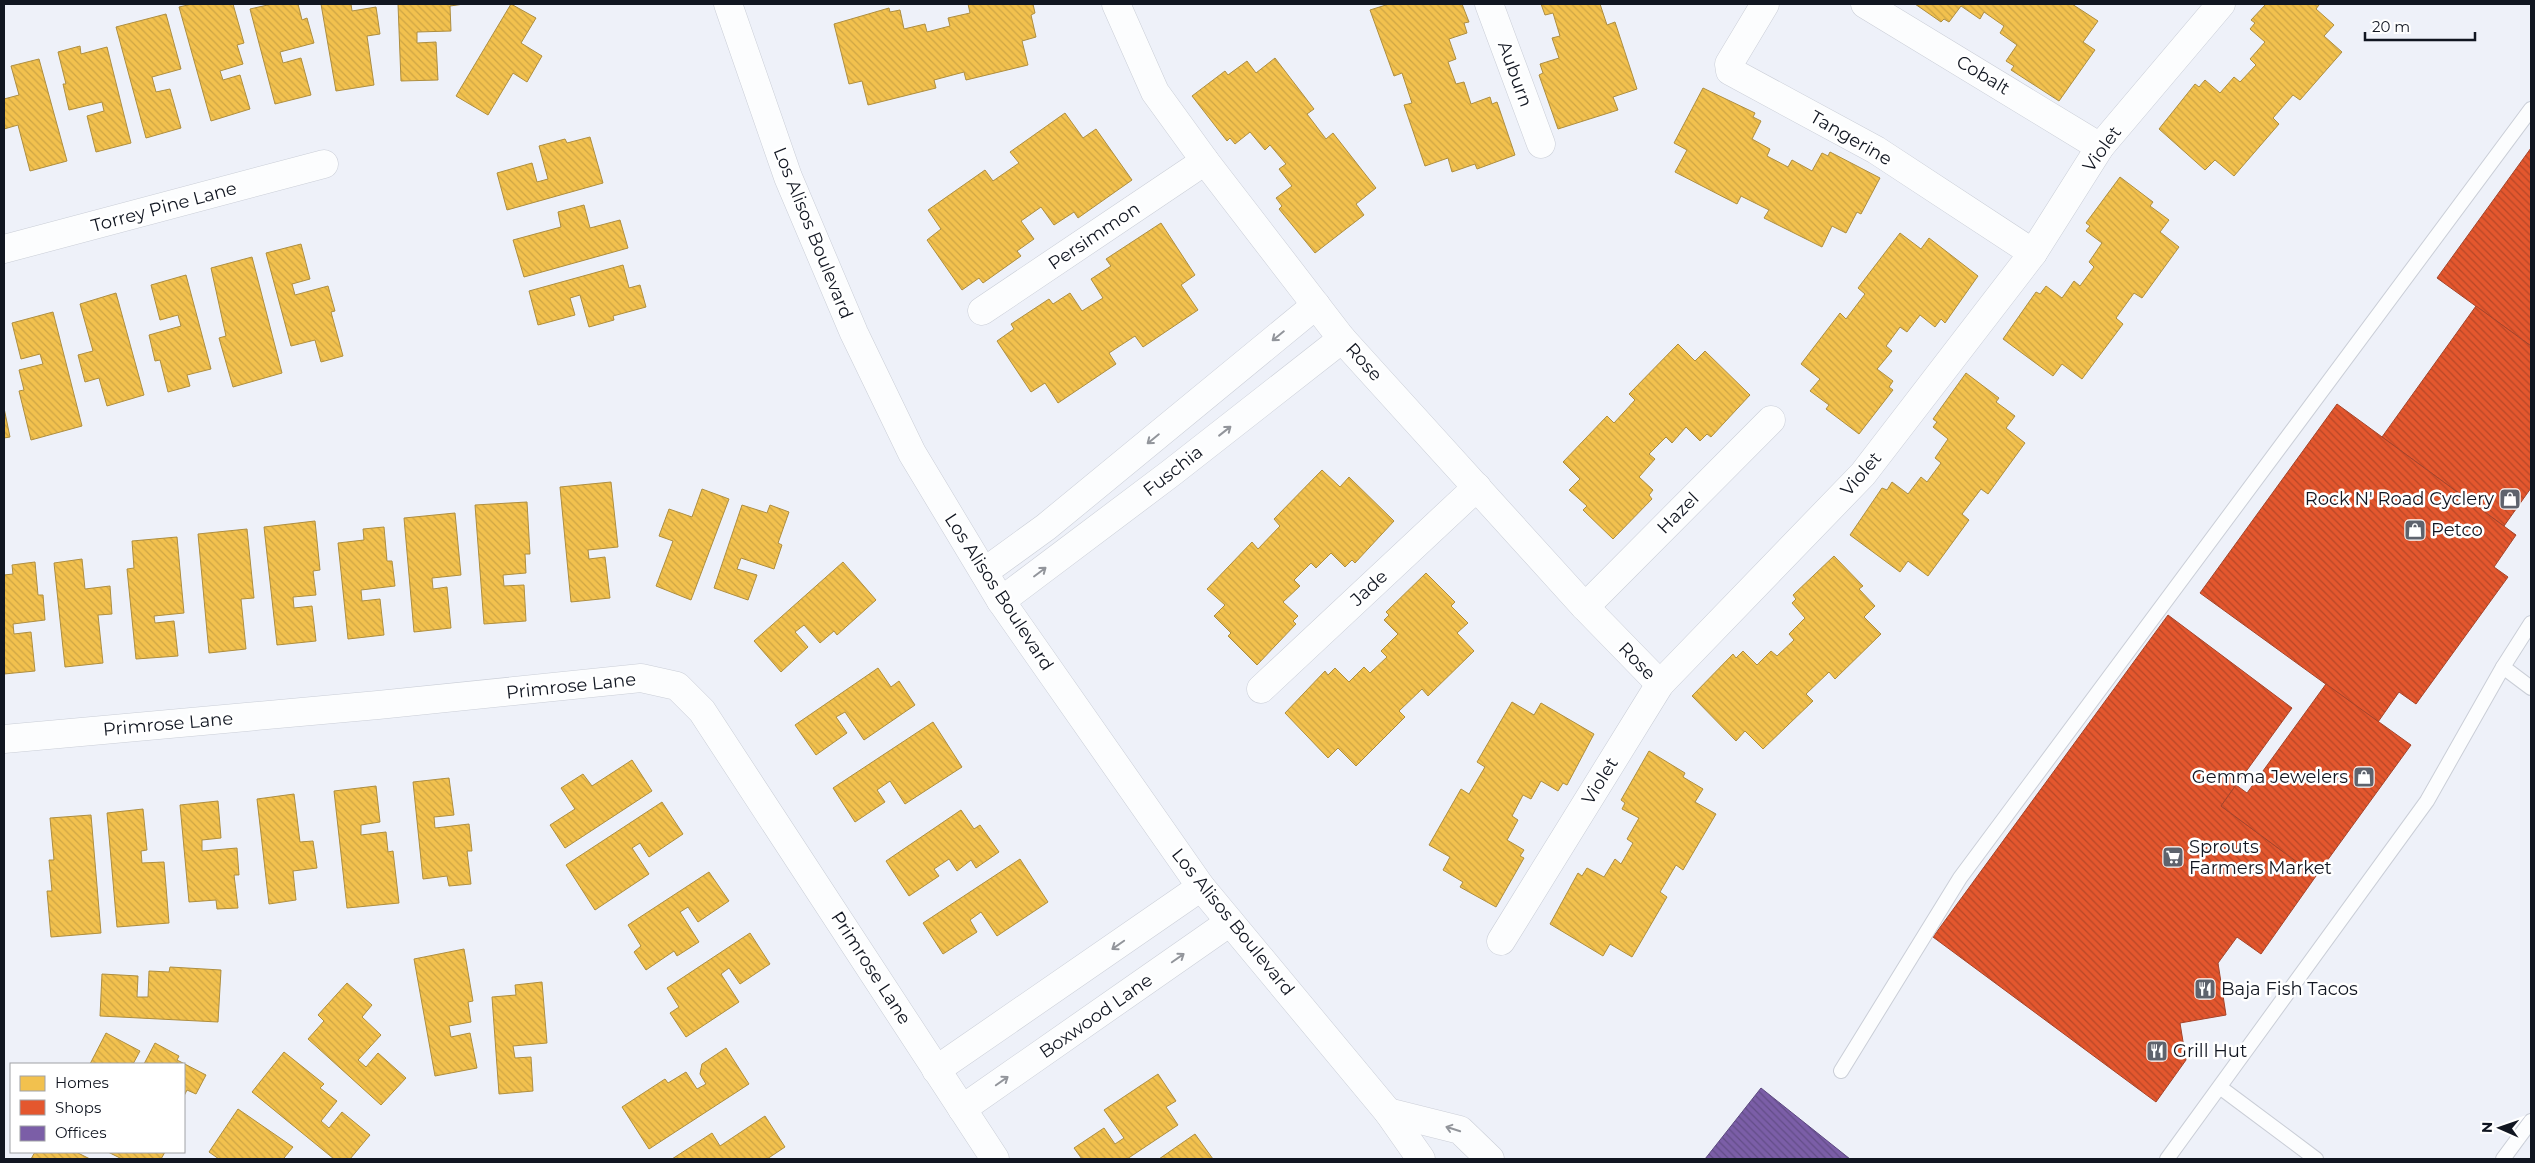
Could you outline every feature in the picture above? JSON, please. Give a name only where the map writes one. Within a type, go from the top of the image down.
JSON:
[{"type":"street","name":"Los Alisos Boulevard","points":[[728,4],[788,177],[854,334],[912,453],[1002,601],[1201,887],[1388,1112],[1421,1159]]},
{"type":"street","name":"Auburn","points":[[1490,4],[1541,144]]},
{"type":"street","name":"Tangerine","points":[[1765,4],[1729,64],[1730,71],[1876,150],[2033,253]]},
{"type":"street","name":"Cobalt","points":[[1865,4],[2100,147]]},
{"type":"street","name":"Violet","points":[[1501,940],[1660,684],[1863,474],[2033,253],[2100,147],[2221,4]]},
{"type":"street","name":"Rose","points":[[1122,6],[1155,92],[1205,161],[1342,339],[1585,607],[1660,684]]},
{"type":"street","name":"Persimmon","points":[[982,311],[1205,161]]},
{"type":"street","name":"Torrey Pine Lane","points":[[4,249],[324,164]]},
{"type":"street","name":"Fuschia","points":[[984,572],[1046,527],[1316,305]]},
{"type":"street","name":"Fuschia","points":[[1002,601],[1171,473],[1342,339]]},
{"type":"street","name":"Hazel","points":[[1585,607],[1771,420]]},
{"type":"street","name":"Jade","points":[[1261,689],[1477,487]]},
{"type":"street","name":"Primrose Lane","points":[[4,739],[378,706],[641,678],[677,686],[702,711],[995,1159]]},
{"type":"street","points":[[936,1070],[1201,887]]},
{"type":"street","name":"Boxwood Lane","points":[[957,1102],[1230,922]]},
{"type":"street","points":[[1388,1112],[1460,1130],[1490,1159]]},
{"type":"lane","points":[[1841,1071],[1960,878],[2531,110]]},
{"type":"lane","points":[[2167,1159],[2221,1088],[2427,802],[2503,668],[2531,623]]},
{"type":"lane","points":[[2503,668],[2531,688]]},
{"type":"lane","points":[[2221,1088],[2316,1159]]},
{"type":"lane","points":[[2503,1159],[2531,1121]]},
{"type":"building: Homes","points":[[192,4],[233,4],[244,43],[237,45],[243,64],[220,71],[223,80],[240,75],[250,109],[211,121],[179,7]]},
{"type":"building: Homes","points":[[272,4],[298,4],[302,20],[307,18],[314,43],[280,52],[283,63],[301,58],[311,95],[275,104],[250,9]]},
{"type":"building: Homes","points":[[321,4],[351,4],[352,11],[376,7],[380,34],[367,36],[374,85],[336,91]]},
{"type":"building: Homes","points":[[398,4],[464,4],[450,6],[451,31],[417,32],[417,43],[436,42],[438,80],[401,81]]},
{"type":"building: Homes","points":[[511,4],[536,18],[521,43],[542,56],[527,82],[513,73],[488,115],[456,96]]},
{"type":"building: Homes","points":[[968,4],[1033,4],[1035,13],[1031,15],[1036,37],[1022,41],[1028,65],[966,80],[964,72],[934,80],[936,88],[868,105],[862,81],[849,84],[834,24],[889,8],[890,12],[900,10],[904,29],[925,24],[927,32],[950,26],[948,18],[970,13]]},
{"type":"building: Homes","points":[[1389,4],[1462,4],[1469,22],[1464,23],[1467,33],[1449,39],[1456,59],[1448,62],[1456,84],[1464,82],[1471,104],[1490,97],[1492,104],[1497,102],[1515,155],[1477,169],[1475,164],[1452,172],[1448,158],[1425,166],[1404,105],[1412,103],[1402,73],[1394,76],[1370,10]]},
{"type":"building: Homes","points":[[1541,4],[1600,4],[1607,25],[1615,22],[1637,89],[1613,97],[1618,110],[1558,129],[1539,75],[1543,73],[1540,64],[1559,58],[1552,38],[1560,36],[1553,13],[1545,15]]},
{"type":"building: Homes","points":[[1915,4],[2072,4],[2098,21],[2083,42],[2095,50],[2059,101],[2011,70],[2014,66],[2006,61],[2017,45],[2000,33],[2004,26],[1984,12],[1980,19],[1961,6],[1949,22],[1944,19],[1941,22]]},
{"type":"building: Homes","points":[[2266,4],[2318,4],[2316,9],[2334,25],[2324,36],[2342,52],[2300,100],[2293,95],[2273,118],[2279,124],[2234,176],[2215,160],[2205,170],[2159,129],[2195,84],[2199,87],[2205,80],[2220,93],[2234,77],[2240,82],[2256,65],[2250,59],[2265,42],[2250,29],[2255,23],[2251,20]]},
{"type":"building: Homes","points":[[166,14],[181,69],[152,77],[156,92],[170,89],[181,128],[146,138],[116,27]]},
{"type":"building: Homes","points":[[80,46],[81,54],[107,47],[131,143],[96,152],[87,116],[104,111],[102,102],[69,110],[63,84],[66,84],[58,52]]},
{"type":"building: Homes","points":[[1275,58],[1314,109],[1307,114],[1326,139],[1333,133],[1376,188],[1356,204],[1364,215],[1315,253],[1279,209],[1282,206],[1276,198],[1292,186],[1279,169],[1286,164],[1270,145],[1265,150],[1250,132],[1235,144],[1230,138],[1227,141],[1192,96],[1225,71],[1228,75],[1247,61],[1256,73]]},
{"type":"building: Homes","points":[[39,59],[67,161],[30,171],[18,125],[4,129],[4,99],[19,95],[11,66]]},
{"type":"building: Homes","points":[[1703,88],[1755,113],[1753,117],[1761,121],[1752,139],[1770,149],[1767,156],[1788,167],[1792,160],[1812,171],[1822,153],[1828,156],[1830,152],[1880,178],[1861,214],[1857,212],[1846,233],[1832,226],[1822,247],[1764,218],[1769,210],[1741,196],[1737,204],[1675,172],[1687,150],[1674,143]]},
{"type":"building: Homes","points":[[1065,113],[1083,138],[1096,129],[1132,180],[1078,218],[1074,212],[1054,225],[1041,207],[1021,221],[1034,239],[1017,251],[1021,256],[983,283],[979,278],[962,290],[927,240],[941,229],[928,210],[985,170],[993,181],[1019,163],[1010,152]]},
{"type":"building: Homes","points":[[590,137],[603,183],[507,210],[497,173],[532,163],[537,182],[548,179],[539,146],[565,139],[567,143]]},
{"type":"building: Homes","points":[[2120,177],[2153,202],[2150,206],[2169,220],[2160,232],[2179,247],[2142,298],[2134,293],[2116,318],[2123,324],[2082,379],[2062,364],[2053,376],[2003,339],[2036,292],[2040,294],[2046,286],[2062,298],[2074,281],[2080,286],[2094,267],[2089,262],[2102,243],[2086,231],[2090,226],[2086,223]]},
{"type":"building: Homes","points":[[584,205],[590,228],[620,220],[628,248],[524,277],[513,240],[561,227],[558,212]]},
{"type":"building: Homes","points":[[1161,223],[1195,275],[1181,285],[1198,310],[1143,347],[1135,336],[1109,353],[1116,364],[1058,403],[1045,383],[1031,392],[997,341],[1014,329],[1011,324],[1049,299],[1053,304],[1070,293],[1082,311],[1103,298],[1091,279],[1111,266],[1106,259]]},
{"type":"building: Homes","points":[[1900,233],[1921,249],[1929,238],[1978,276],[1945,323],[1941,319],[1935,327],[1920,315],[1907,332],[1900,327],[1886,346],[1892,351],[1877,369],[1893,381],[1889,387],[1893,390],[1859,434],[1826,409],[1829,405],[1810,391],[1820,379],[1801,364],[1840,313],[1846,319],[1865,294],[1858,288]]},
{"type":"building: Homes","points":[[301,244],[310,279],[292,284],[295,295],[328,286],[335,311],[331,312],[343,356],[321,362],[315,340],[291,346],[266,253]]},
{"type":"building: Homes","points":[[252,257],[282,373],[233,387],[219,338],[226,336],[211,268]]},
{"type":"building: Homes","points":[[623,265],[629,288],[640,285],[646,307],[613,316],[614,320],[589,327],[580,295],[570,298],[575,315],[538,325],[529,291]]},
{"type":"building: Homes","points":[[186,275],[211,369],[187,375],[190,386],[168,392],[160,360],[155,361],[149,335],[181,326],[178,315],[160,320],[151,285]]},
{"type":"building: Homes","points":[[116,293],[144,395],[107,406],[99,378],[85,382],[78,355],[93,351],[80,304]]},
{"type":"building: Homes","points":[[53,312],[82,426],[31,440],[19,391],[24,390],[19,370],[43,364],[40,354],[21,359],[12,323]]},
{"type":"building: Homes","points":[[1678,344],[1695,361],[1705,351],[1750,395],[1711,437],[1707,434],[1700,441],[1686,427],[1672,443],[1666,437],[1649,454],[1655,459],[1639,477],[1653,490],[1649,495],[1652,499],[1613,539],[1583,510],[1587,506],[1569,490],[1580,479],[1563,462],[1607,416],[1614,423],[1635,400],[1629,394]]},
{"type":"building: Homes","points":[[1966,373],[1999,398],[1996,402],[2015,416],[2006,428],[2025,443],[1988,494],[1981,489],[1962,514],[1969,520],[1928,576],[1908,561],[1900,572],[1850,535],[1882,488],[1887,490],[1892,482],[1908,494],[1921,477],[1927,482],[1941,463],[1935,458],[1948,439],[1933,427],[1937,422],[1933,419]]},
{"type":"building: Homes","points":[[4,408],[10,437],[4,438]]},
{"type":"building: Homes","points":[[1322,470],[1340,487],[1349,477],[1394,521],[1355,563],[1352,560],[1345,567],[1331,553],[1316,568],[1311,563],[1294,580],[1300,586],[1283,602],[1298,616],[1293,621],[1296,624],[1257,665],[1228,636],[1231,633],[1214,616],[1225,605],[1207,589],[1252,542],[1258,549],[1280,526],[1274,519]]},
{"type":"building: Homes","points":[[611,482],[618,547],[588,550],[589,559],[605,557],[610,598],[571,602],[560,487]]},
{"type":"building: Homes","points":[[702,489],[729,499],[691,600],[656,586],[673,541],[659,536],[669,509],[692,517]]},
{"type":"building: Homes","points":[[527,502],[530,554],[525,554],[526,573],[503,575],[504,586],[524,585],[526,621],[484,624],[475,505]]},
{"type":"building: Homes","points":[[742,505],[767,513],[770,505],[789,512],[778,543],[782,545],[774,569],[741,558],[737,569],[757,575],[748,600],[714,588]]},
{"type":"building: Homes","points":[[455,513],[461,575],[432,578],[433,589],[447,587],[451,628],[414,632],[404,518]]},
{"type":"building: Homes","points":[[315,521],[320,570],[313,571],[316,595],[293,597],[294,608],[312,606],[316,641],[277,645],[264,527]]},
{"type":"building: Homes","points":[[384,527],[387,561],[392,561],[395,586],[361,590],[362,601],[380,599],[384,635],[348,639],[338,543],[364,540],[363,529]]},
{"type":"building: Homes","points":[[247,529],[254,598],[241,599],[246,649],[209,653],[198,534]]},
{"type":"building: Homes","points":[[177,537],[184,613],[154,616],[155,623],[174,621],[178,656],[136,659],[127,569],[134,568],[132,541]]},
{"type":"building: Homes","points":[[1834,556],[1863,586],[1859,589],[1875,606],[1864,617],[1881,634],[1835,679],[1829,672],[1806,694],[1813,701],[1763,749],[1745,731],[1736,741],[1692,696],[1733,654],[1736,658],[1743,651],[1757,665],[1771,651],[1777,656],[1794,640],[1789,634],[1805,618],[1792,603],[1796,599],[1793,595]]},
{"type":"building: Homes","points":[[82,559],[85,589],[110,586],[112,614],[98,615],[103,663],[65,667],[54,563]]},
{"type":"building: Homes","points":[[35,562],[38,595],[43,595],[45,620],[13,624],[14,634],[31,632],[35,671],[4,674],[4,575],[13,574],[12,565]]},
{"type":"building: Homes","points":[[843,562],[876,600],[837,635],[834,631],[820,643],[804,625],[795,632],[808,647],[781,672],[754,641]]},
{"type":"building: Homes","points":[[1426,573],[1455,602],[1451,606],[1468,623],[1457,633],[1474,651],[1428,696],[1422,689],[1399,711],[1405,717],[1356,766],[1338,748],[1328,758],[1285,713],[1325,671],[1328,675],[1335,668],[1349,682],[1364,667],[1370,673],[1387,657],[1381,651],[1398,634],[1384,620],[1389,615],[1386,612]]},
{"type":"building: Homes","points":[[878,668],[891,687],[899,681],[915,705],[864,740],[845,712],[836,717],[847,733],[816,755],[795,725]]},
{"type":"building: Homes","points":[[1512,702],[1534,715],[1541,703],[1594,734],[1567,785],[1563,783],[1558,791],[1541,781],[1531,799],[1523,795],[1512,816],[1518,820],[1507,840],[1524,850],[1520,856],[1524,858],[1496,907],[1460,887],[1463,882],[1443,870],[1450,857],[1429,845],[1461,789],[1469,794],[1485,767],[1477,762]]},
{"type":"building: Homes","points":[[933,722],[962,767],[905,804],[890,781],[877,790],[885,802],[855,822],[833,788]]},
{"type":"building: Homes","points":[[1649,751],[1685,773],[1683,777],[1703,789],[1695,802],[1716,814],[1683,870],[1676,865],[1660,892],[1667,897],[1632,957],[1610,944],[1603,956],[1550,924],[1578,873],[1582,876],[1587,868],[1604,877],[1615,859],[1621,864],[1633,843],[1627,839],[1639,818],[1622,809],[1625,803],[1621,800]]},
{"type":"building: Homes","points":[[632,760],[652,791],[565,848],[550,825],[575,809],[561,788],[583,774],[592,786]]},
{"type":"building: Homes","points":[[449,778],[454,815],[434,817],[435,828],[469,824],[472,851],[467,851],[471,884],[449,886],[447,876],[423,879],[413,782]]},
{"type":"building: Homes","points":[[376,786],[380,822],[361,825],[361,835],[386,832],[388,852],[393,851],[399,903],[347,908],[334,791]]},
{"type":"building: Homes","points":[[294,794],[300,842],[313,841],[317,868],[293,871],[296,900],[269,904],[257,799]]},
{"type":"building: Homes","points":[[218,801],[221,838],[202,840],[202,851],[237,848],[239,875],[234,875],[238,908],[217,909],[216,900],[189,902],[180,805]]},
{"type":"building: Homes","points":[[662,802],[683,834],[649,857],[640,843],[632,848],[649,874],[595,910],[566,865]]},
{"type":"building: Homes","points":[[143,809],[147,850],[141,851],[142,863],[164,862],[169,923],[117,927],[107,813]]},
{"type":"building: Homes","points":[[961,810],[974,829],[980,825],[999,852],[976,868],[971,860],[957,871],[949,859],[934,869],[939,876],[909,896],[886,861]]},
{"type":"building: Homes","points":[[91,815],[101,933],[51,937],[47,891],[52,891],[49,860],[54,860],[50,818]]},
{"type":"building: Homes","points":[[1020,859],[1048,902],[997,936],[981,912],[970,920],[977,932],[943,954],[923,923]]},
{"type":"building: Homes","points":[[709,872],[729,901],[698,922],[688,907],[680,912],[699,942],[677,956],[674,951],[646,970],[634,952],[641,946],[628,925]]},
{"type":"building: Homes","points":[[750,933],[770,964],[740,984],[729,968],[721,974],[739,1002],[686,1037],[670,1013],[679,1007],[667,988]]},
{"type":"building: Homes","points":[[464,949],[473,1001],[468,1002],[471,1022],[449,1026],[451,1037],[470,1033],[477,1068],[435,1076],[414,959]]},
{"type":"building: Homes","points":[[170,967],[221,970],[218,1022],[100,1016],[102,974],[138,976],[137,997],[148,997],[149,971],[169,972]]},
{"type":"building: Homes","points":[[542,982],[547,1043],[513,1046],[515,1058],[531,1057],[533,1091],[499,1094],[492,997],[516,995],[515,985]]},
{"type":"building: Homes","points":[[347,983],[372,1005],[362,1017],[381,1035],[358,1060],[366,1067],[378,1053],[406,1078],[381,1105],[308,1039],[324,1021],[318,1015]]},
{"type":"building: Homes","points":[[106,1033],[140,1051],[134,1063],[91,1063]]},
{"type":"building: Homes","points":[[155,1043],[179,1056],[177,1060],[183,1063],[145,1063]]},
{"type":"building: Homes","points":[[726,1048],[749,1084],[649,1149],[622,1107],[665,1079],[668,1083],[686,1072],[697,1089],[706,1084],[700,1074],[702,1064]]},
{"type":"building: Homes","points":[[284,1052],[324,1084],[320,1088],[337,1101],[321,1121],[329,1128],[342,1112],[370,1135],[350,1159],[334,1159],[252,1092]]},
{"type":"building: Homes","points":[[185,1064],[206,1075],[196,1094],[187,1090],[185,1094]]},
{"type":"building: Homes","points":[[1158,1074],[1176,1101],[1166,1107],[1178,1125],[1127,1159],[1082,1159],[1074,1148],[1104,1128],[1115,1144],[1124,1138],[1104,1110]]},
{"type":"building: Homes","points":[[238,1109],[293,1147],[284,1158],[286,1159],[219,1159],[209,1152]]},
{"type":"building: Homes","points":[[765,1116],[785,1147],[767,1159],[672,1159],[712,1133],[720,1146]]},
{"type":"building: Homes","points":[[1195,1134],[1213,1159],[1159,1159]]},
{"type":"building: Homes","points":[[34,1153],[78,1153],[90,1159],[31,1159]]},
{"type":"building: Homes","points":[[110,1153],[164,1153],[161,1159],[122,1159]]},
{"type":"building: Shops","points":[[2531,148],[2531,346],[2437,278]]},
{"type":"building: Shops","points":[[2476,306],[2531,346],[2531,488],[2504,526],[2382,437]]},
{"type":"building: Shops","points":[[2337,404],[2516,535],[2494,567],[2508,577],[2416,704],[2399,692],[2378,722],[2200,593]]},
{"type":"building: Shops","points":[[2168,615],[2292,708],[2221,806],[2316,876],[2261,954],[2237,937],[2218,963],[2226,1015],[2180,1023],[2186,1060],[2156,1102],[1933,937]]},
{"type":"building: Shops","points":[[2326,684],[2411,745],[2316,876],[2221,806],[2236,785],[2247,793]]},
{"type":"building: Offices","points":[[1761,1088],[1850,1159],[1705,1159]]},
{"type":"place","name":"Rock N' Road Cyclery","points":[[2510,499]]},
{"type":"place","name":"Petco","points":[[2415,530]]},
{"type":"place","name":"Gemma Jewelers","points":[[2364,777]]},
{"type":"place","name":"Sprouts Farmers Market","points":[[2173,857]]},
{"type":"place","name":"Baja Fish Tacos","points":[[2205,989]]},
{"type":"place","name":"Grill Hut","points":[[2157,1051]]}]
